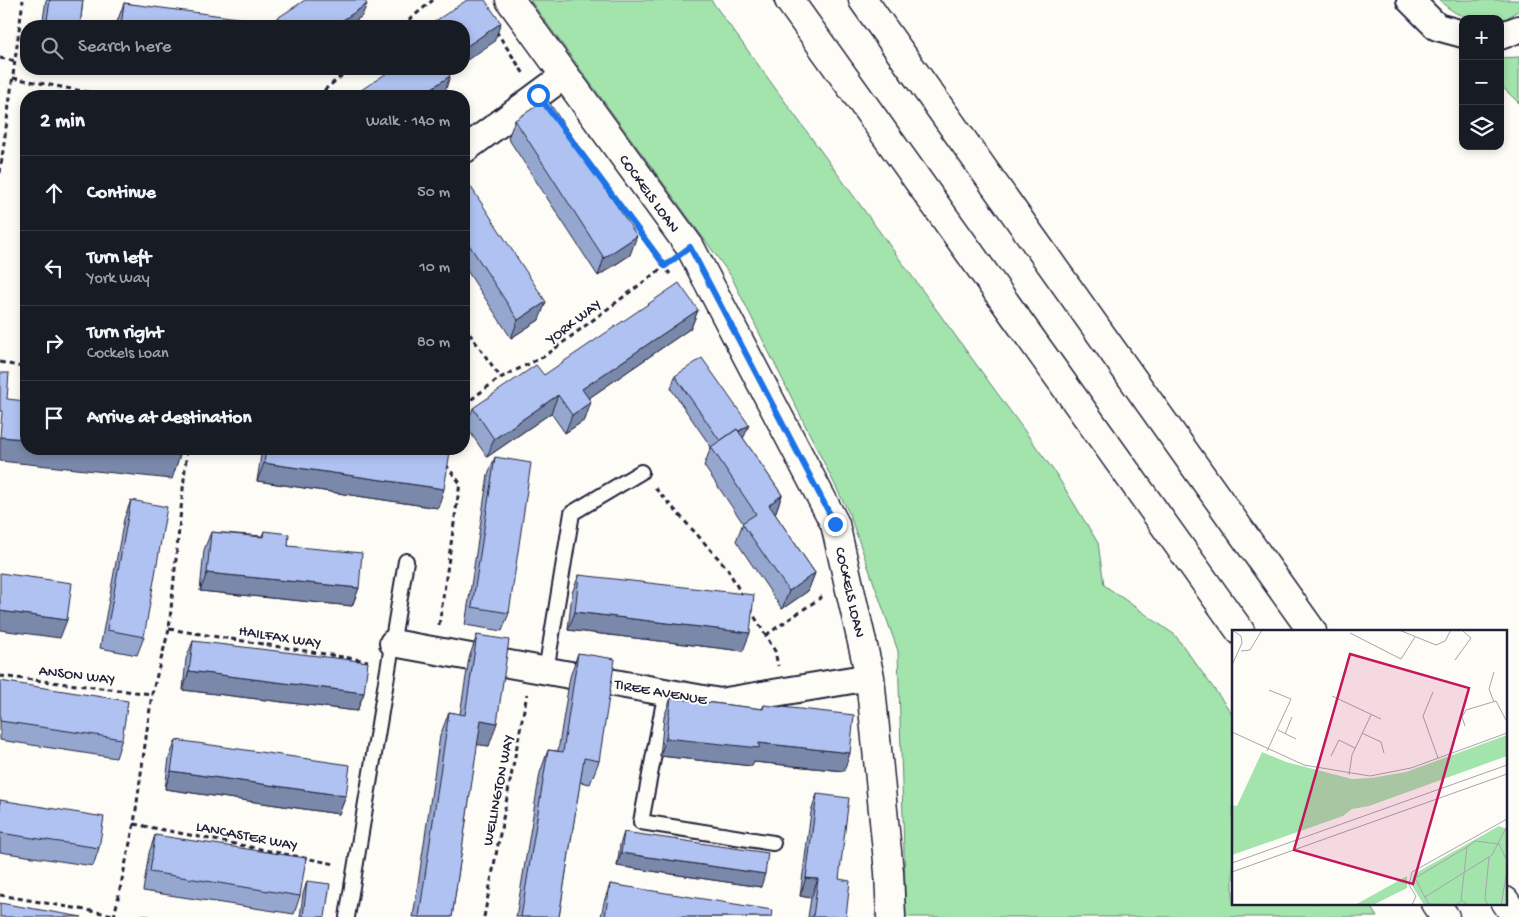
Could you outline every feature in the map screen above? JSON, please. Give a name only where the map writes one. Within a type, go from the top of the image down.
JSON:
[{"type":"main road","name":"COCKELS LOAN","points":[[510,0],[690,247],[835,524],[870,676],[889,872],[891,917]]},
{"type":"main road","points":[[789,0],[1239,630]]},
{"type":"main road","points":[[863,0],[1311,630]]},
{"type":"main road","points":[[1506,903],[1516,917]]},
{"type":"main road","points":[[1436,904],[1445,917]]},
{"type":"street","points":[[1410,0],[1437,27],[1459,33]]},
{"type":"street","points":[[1504,35],[1519,29]]},
{"type":"street","points":[[470,146],[565,75]]},
{"type":"street","name":"TIREE AVENUE","points":[[391,654],[435,650],[720,702],[870,676]]},
{"type":"lane","points":[[539,669],[572,513],[641,472]]},
{"type":"lane","points":[[347,917],[406,561]]},
{"type":"lane","points":[[666,691],[640,822],[773,843]]},
{"type":"path","points":[[21,20],[24,0]]},
{"type":"path","points":[[409,20],[433,0]]},
{"type":"path","points":[[490,24],[538,95]]},
{"type":"path","points":[[0,173],[20,30]]},
{"type":"path","points":[[0,58],[16,61]]},
{"type":"path","points":[[324,90],[343,75]]},
{"type":"path","points":[[13,78],[77,90]]},
{"type":"path","points":[[584,157],[675,282]]},
{"type":"path","name":"YORK WAY","points":[[470,401],[501,378],[545,356],[690,247]]},
{"type":"path","points":[[470,335],[501,378]]},
{"type":"path","points":[[0,362],[20,367]]},
{"type":"path","points":[[0,895],[114,916],[134,824],[152,694],[168,629],[186,455]]},
{"type":"path","points":[[435,650],[460,483],[444,462]]},
{"type":"path","points":[[641,472],[727,568],[775,651],[782,691]]},
{"type":"path","points":[[766,635],[825,594]]},
{"type":"path","name":"HAILFAX WAY","points":[[168,629],[391,654]]},
{"type":"path","name":"WELLINGTON WAY","points":[[484,917],[539,669]]},
{"type":"path","name":"ANSON WAY","points":[[0,676],[152,694]]},
{"type":"path","name":"LANCASTER WAY","points":[[134,824],[355,868]]},
{"type":"green space","points":[[530,0],[711,0],[1056,474],[1098,543],[1104,585],[1175,635],[1232,714],[1232,904],[1369,904],[1377,917],[906,917],[898,651],[849,513],[731,276]]},
{"type":"green space","points":[[1439,0],[1519,0],[1519,10],[1504,19],[1504,15],[1461,15]]},
{"type":"green space","points":[[1519,57],[1519,103],[1504,89],[1504,58]]},
{"type":"building","points":[[50,0],[83,0],[81,20],[47,20]]},
{"type":"building","points":[[305,0],[364,0],[367,4],[343,20],[276,19]]},
{"type":"building","points":[[467,0],[485,0],[501,23],[470,44],[470,20],[437,20]]},
{"type":"building","points":[[124,3],[253,20],[122,20]]},
{"type":"building","points":[[384,75],[450,76],[429,90],[361,90]]},
{"type":"building","points":[[547,99],[637,236],[604,258],[515,120]]},
{"type":"building","points":[[470,186],[546,302],[518,320],[470,246]]},
{"type":"building","points":[[679,283],[698,310],[582,389],[591,402],[572,415],[558,395],[494,439],[473,408],[536,365],[544,375]]},
{"type":"building","points":[[702,358],[749,425],[739,431],[737,429],[720,441],[675,376]]},
{"type":"building","points":[[0,373],[9,373],[7,399],[20,400],[20,439],[0,437],[2,411],[0,411]]},
{"type":"building","points":[[737,429],[782,495],[769,505],[815,573],[789,591],[742,523],[756,514],[711,447]]},
{"type":"building","points":[[265,455],[450,455],[444,489],[264,463]]},
{"type":"building","points":[[495,457],[531,463],[509,613],[472,607]]},
{"type":"building","points":[[131,500],[167,507],[144,637],[107,630]]},
{"type":"building","points":[[264,531],[289,534],[288,546],[362,553],[359,588],[207,573],[211,532],[263,537]]},
{"type":"building","points":[[0,573],[72,583],[67,620],[0,611]]},
{"type":"building","points":[[579,575],[754,595],[750,633],[575,612]]},
{"type":"building","points":[[477,635],[509,640],[497,723],[481,720],[452,917],[419,917],[449,712],[465,715]]},
{"type":"building","points":[[193,641],[368,662],[364,693],[189,671]]},
{"type":"building","points":[[578,653],[615,659],[599,761],[584,758],[559,917],[521,917],[548,750],[563,752]]},
{"type":"building","points":[[0,681],[128,701],[122,739],[0,721]]},
{"type":"building","points":[[671,698],[763,709],[764,705],[854,715],[850,753],[759,743],[759,748],[666,738]]},
{"type":"building","points":[[176,740],[350,765],[346,796],[171,771]]},
{"type":"building","points":[[817,794],[849,798],[839,879],[850,881],[846,917],[813,917],[818,879],[806,878]]},
{"type":"building","points":[[0,800],[104,817],[99,848],[0,833]]},
{"type":"building","points":[[624,832],[768,853],[765,874],[621,853]]},
{"type":"building","points":[[155,835],[306,858],[300,896],[150,872]]},
{"type":"building","points":[[307,881],[330,884],[325,917],[303,917]]},
{"type":"building","points":[[610,884],[772,910],[771,917],[605,917]]},
{"type":"building","points":[[0,903],[82,917],[0,917]]},
{"type":"route","points":[[538,95],[665,266],[690,247],[835,524]]}]
